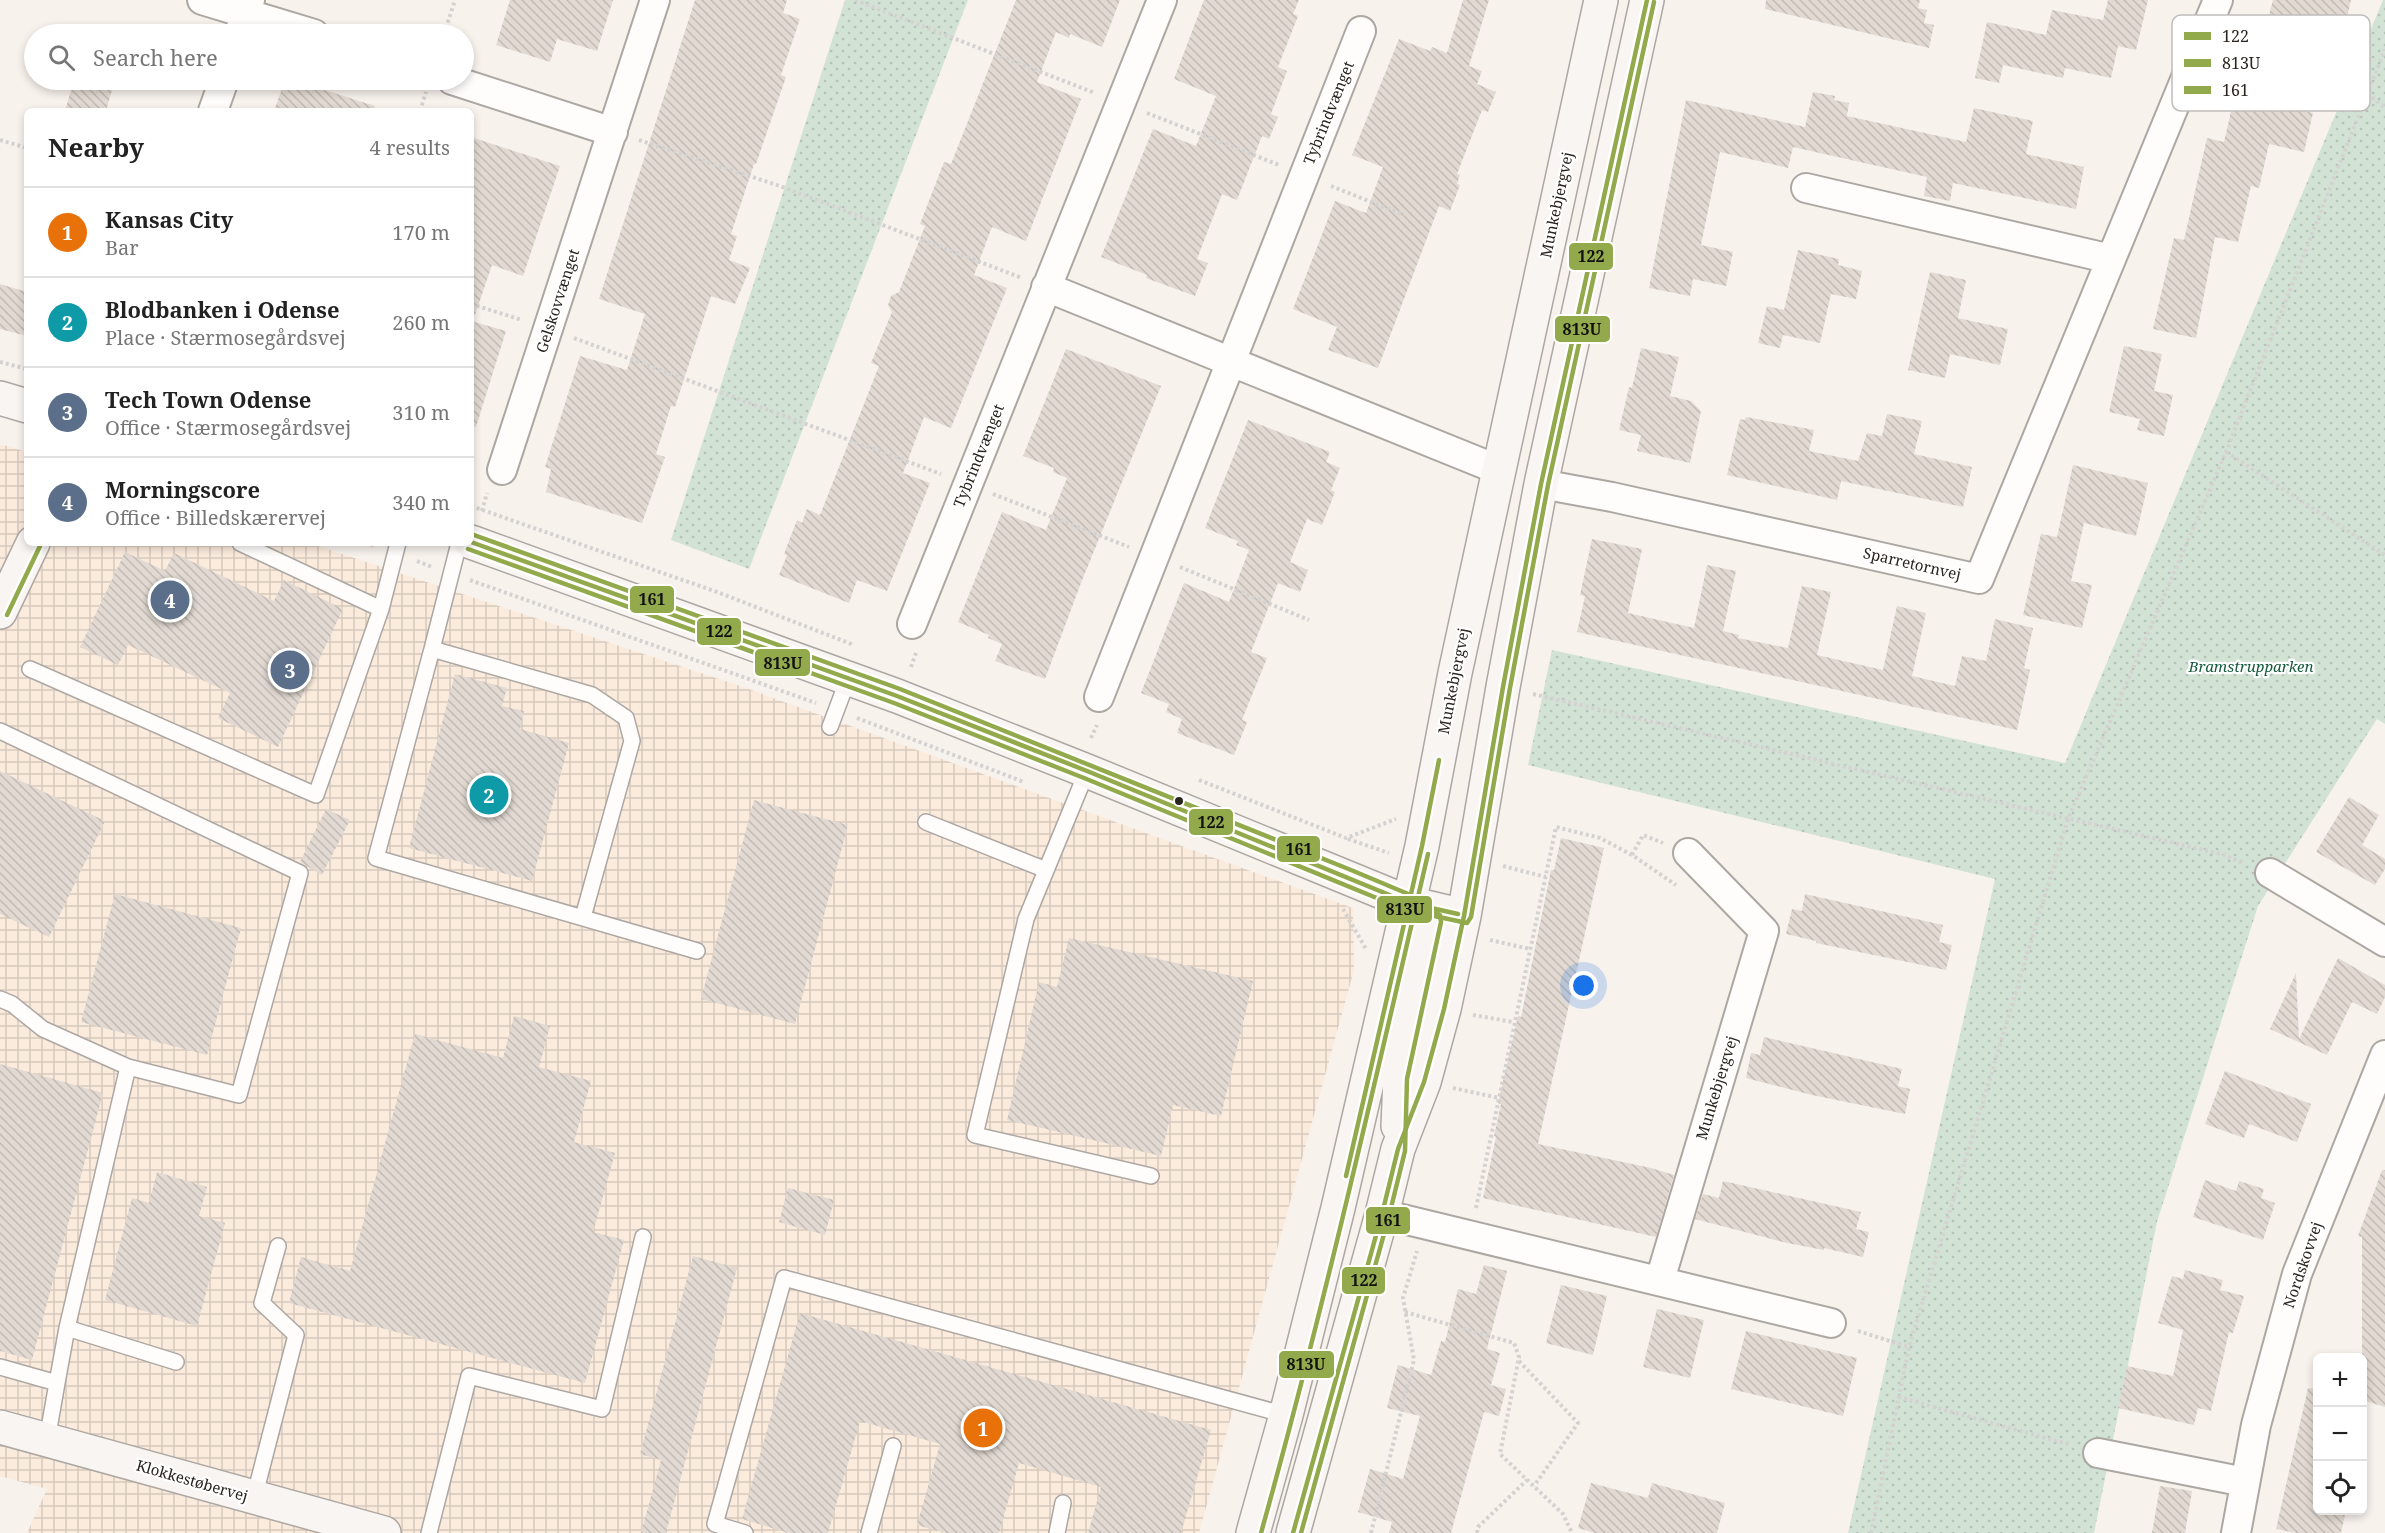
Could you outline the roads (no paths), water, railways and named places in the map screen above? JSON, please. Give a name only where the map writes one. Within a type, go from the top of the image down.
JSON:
[{"type":"street","points":[[202,0],[245,16],[276,24]]},
{"type":"street","name":"Gelskovvænget","points":[[502,470],[550,329],[655,0]]},
{"type":"street","name":"Tybrindvænget","points":[[912,624],[1162,0]]},
{"type":"street","name":"Munkebjergvej","points":[[1253,1533],[1286,1414],[1338,1208],[1409,903],[1499,470],[1601,0]]},
{"type":"street","points":[[1293,1533],[1398,1149],[1424,1082],[1444,1009],[1464,916],[1541,484],[1647,0]]},
{"type":"street","name":"Sparretornvej","points":[[2212,15],[2218,0]]},
{"type":"street","name":"Tybrindvænget","points":[[1099,697],[1361,31]]},
{"type":"street","points":[[214,108],[220,90]]},
{"type":"street","points":[[458,90],[613,132]]},
{"type":"street","name":"Sparretornvej","points":[[1541,484],[1612,497],[1979,579],[2172,111]]},
{"type":"street","points":[[1806,188],[2111,259]]},
{"type":"street","points":[[1046,287],[1499,470]]},
{"type":"street","points":[[0,398],[24,405]]},
{"type":"street","points":[[474,543],[848,679],[1087,771],[1409,903],[1464,916]]},
{"type":"street","points":[[0,612],[7,579],[31,546]]},
{"type":"street","name":"Munkebjergvej","points":[[1660,1280],[1764,931],[1688,852]]},
{"type":"street","points":[[2270,873],[2385,942]]},
{"type":"street","points":[[1398,1149],[1400,1078],[1434,920],[1409,903]]},
{"type":"street","name":"Nordskovvej","points":[[2236,1533],[2256,1425],[2296,1274],[2385,1055]]},
{"type":"street","points":[[1382,1214],[1831,1323]]},
{"type":"street","name":"Klokkestøbervej","points":[[0,1427],[384,1533]]},
{"type":"street","points":[[2098,1453],[2245,1482]]},
{"type":"lane","points":[[246,546],[381,609]]},
{"type":"lane","points":[[458,546],[376,858],[697,951]]},
{"type":"lane","points":[[30,669],[316,795],[381,609],[397,548]]},
{"type":"lane","points":[[432,649],[592,695],[626,717],[632,741],[583,917]]},
{"type":"lane","points":[[830,727],[848,679]]},
{"type":"lane","points":[[0,732],[300,873],[239,1095],[128,1066],[43,1029],[12,1004],[0,999]]},
{"type":"lane","points":[[1087,771],[1026,919],[975,1135],[1151,1176]]},
{"type":"lane","points":[[926,822],[1046,870]]},
{"type":"lane","points":[[47,1440],[67,1328],[128,1066]]},
{"type":"lane","points":[[429,1533],[469,1376],[602,1408],[643,1237]]},
{"type":"lane","points":[[255,1498],[296,1335],[262,1303],[278,1245]]},
{"type":"lane","points":[[745,1533],[715,1524],[784,1278],[1286,1414]]},
{"type":"lane","points":[[67,1328],[176,1362]]},
{"type":"lane","points":[[0,1367],[57,1383]]},
{"type":"lane","points":[[869,1533],[893,1446]]},
{"type":"lane","points":[[1057,1533],[1062,1503]]},
{"type":"place","name":"Morningscore","points":[[170,600]]},
{"type":"place","name":"Tech Town Odense","points":[[290,670]]},
{"type":"place","name":"Blodbanken i Odense","points":[[489,795]]},
{"type":"place","name":"Kansas City","points":[[983,1428]]},
{"type":"park label","name":"Bramstrupparken","points":[[2251,667]]}]
